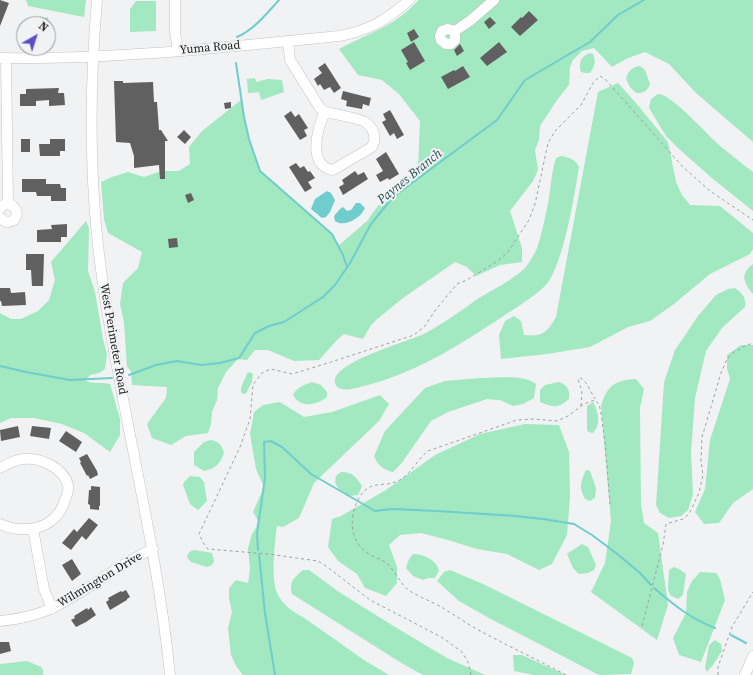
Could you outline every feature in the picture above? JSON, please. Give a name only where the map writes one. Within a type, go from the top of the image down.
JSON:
[{"type":"street","name":"West Perimeter Road","points":[[97,0],[93,57],[92,169],[100,260],[116,357],[153,549],[164,619],[170,675]]},
{"type":"street","points":[[175,0],[175,32],[178,50]]},
{"type":"street","name":"Yuma Road","points":[[3,58],[93,57],[339,36],[364,30],[384,20],[409,0]]},
{"type":"street","points":[[455,31],[471,20],[494,0]]},
{"type":"street","points":[[288,41],[290,60],[320,108],[325,112],[364,121],[369,125],[375,136],[375,141],[372,147],[333,170],[322,166],[317,157],[316,148],[320,122],[325,112]]},
{"type":"street","points":[[0,218],[3,221],[12,222],[17,214],[16,208],[4,206],[3,58]]},
{"type":"street","points":[[0,468],[10,462],[22,459],[35,459],[45,462],[57,470],[68,485],[64,505],[56,516],[42,527],[33,529],[15,528],[0,524]]},
{"type":"street","points":[[33,529],[44,589],[52,608]]},
{"type":"street","name":"Wilmington Drive","points":[[0,621],[19,618],[52,608],[70,599],[132,558],[153,549]]},
{"type":"street","points":[[745,675],[753,656]]},
{"type":"path","points":[[471,675],[468,662],[462,652],[443,638],[370,600],[318,561],[268,554],[208,549],[205,546],[199,534],[240,447],[250,419],[253,385],[262,372],[271,369],[292,374],[328,364],[414,334],[425,326],[434,312],[457,284],[467,280],[499,260],[508,252],[531,215],[535,204],[548,143],[560,126],[581,105],[593,83],[600,76],[605,79],[683,167],[710,190],[753,220]]},
{"type":"path","points":[[642,626],[663,545],[666,524],[682,519],[688,514],[699,493],[703,475],[701,461],[702,437],[721,373],[727,359],[734,352],[745,346],[753,344]]},
{"type":"path","points":[[581,406],[582,391],[578,379],[581,378],[586,383],[595,400],[599,404],[603,428],[610,504]]},
{"type":"path","points":[[566,675],[484,633],[406,588],[386,562],[375,558],[359,545],[354,536],[351,522],[358,499],[365,489],[370,486],[399,481],[428,451],[517,420],[534,419],[557,421],[568,416],[581,406],[595,400]]},
{"type":"path","points":[[718,675],[718,667],[732,627],[753,592]]},
{"type":"green space","points":[[26,0],[86,0],[84,17],[28,6]]},
{"type":"green space","points":[[419,0],[753,0],[753,142],[696,93],[669,64],[645,52],[628,58],[612,67],[594,48],[582,51],[573,60],[570,67],[569,85],[540,126],[539,140],[535,150],[538,170],[533,181],[510,211],[522,248],[522,262],[500,265],[476,276],[467,267],[455,262],[403,298],[377,319],[371,325],[363,339],[344,334],[319,360],[294,361],[268,350],[255,350],[247,360],[238,359],[226,372],[218,388],[217,400],[212,412],[211,424],[208,433],[186,436],[171,445],[152,438],[147,424],[166,398],[167,387],[132,385],[131,371],[127,367],[124,322],[120,304],[123,283],[138,268],[142,252],[108,233],[104,219],[101,182],[128,172],[144,177],[161,171],[179,171],[190,164],[189,147],[202,131],[241,100],[249,139],[260,171],[332,234],[338,246],[367,221],[380,203],[396,187],[418,170],[420,121],[399,94],[382,80],[358,75],[339,49],[393,22]]},
{"type":"green space","points":[[136,1],[156,1],[156,31],[130,32],[130,9]]},
{"type":"green space","points":[[590,53],[593,54],[594,59],[593,68],[590,73],[581,72],[581,60],[584,56]]},
{"type":"green space","points":[[640,66],[645,70],[650,84],[648,89],[644,92],[636,93],[630,87],[626,79],[631,70]]},
{"type":"green space","points":[[255,78],[256,82],[268,79],[282,80],[284,92],[261,100],[259,92],[248,93],[247,79]]},
{"type":"green space","points":[[618,83],[668,142],[676,182],[682,195],[690,205],[720,206],[753,233],[753,249],[750,254],[710,274],[674,304],[650,321],[628,327],[590,347],[501,359],[499,335],[505,321],[514,316],[521,321],[524,335],[535,335],[543,333],[547,330],[556,317],[598,92]]},
{"type":"green space","points":[[658,94],[664,95],[680,107],[719,145],[753,172],[753,211],[713,179],[666,136],[649,108],[651,99]]},
{"type":"green space","points":[[561,156],[572,159],[579,167],[563,247],[551,277],[545,286],[524,302],[469,338],[416,367],[379,382],[357,388],[338,388],[335,382],[337,374],[346,367],[373,353],[426,333],[508,281],[528,265],[539,243],[548,203],[554,164],[556,158]]},
{"type":"green space","points":[[86,221],[89,228],[88,271],[95,292],[107,354],[105,369],[99,373],[90,375],[86,381],[110,384],[120,419],[120,435],[110,452],[84,433],[62,424],[34,418],[11,418],[0,423],[0,313],[11,319],[21,319],[38,311],[49,300],[55,280],[51,262]]},
{"type":"green space","points":[[753,264],[753,294],[747,286],[744,278],[746,271]]},
{"type":"green space","points":[[735,288],[743,296],[745,307],[722,328],[706,351],[695,398],[691,453],[693,494],[688,510],[681,516],[669,518],[660,513],[656,505],[664,382],[675,350],[698,316],[716,295],[728,289]]},
{"type":"green space","points":[[741,345],[753,345],[753,489],[733,503],[719,523],[704,524],[695,512],[705,489],[710,440],[730,379],[727,368],[727,355]]},
{"type":"green space","points":[[250,372],[253,374],[252,382],[246,393],[243,394],[241,392],[241,387],[247,373]]},
{"type":"green space","points":[[510,377],[531,381],[536,384],[534,398],[523,404],[513,406],[500,400],[487,399],[448,412],[431,421],[401,464],[393,472],[384,469],[379,465],[374,456],[385,431],[425,388],[445,381]]},
{"type":"green space","points":[[636,379],[644,389],[640,408],[641,504],[644,523],[658,533],[668,605],[657,640],[591,592],[605,563],[611,521],[601,406],[609,388],[618,382]]},
{"type":"green space","points":[[312,382],[321,385],[327,392],[327,397],[314,404],[304,404],[293,395],[299,388]]},
{"type":"green space","points":[[559,382],[568,389],[569,399],[558,406],[540,402],[540,390],[545,385]]},
{"type":"green space","points":[[380,395],[389,404],[379,421],[314,483],[299,518],[283,527],[277,526],[274,551],[274,580],[278,595],[285,605],[364,660],[389,675],[243,675],[236,666],[231,655],[228,628],[232,612],[229,598],[229,588],[236,580],[248,583],[250,569],[248,548],[258,521],[253,512],[264,487],[256,469],[250,434],[254,412],[263,405],[280,402],[304,417],[332,412]]},
{"type":"green space","points":[[593,402],[597,410],[598,422],[596,430],[593,433],[588,432],[587,430],[587,406]]},
{"type":"green space","points":[[525,424],[559,425],[569,452],[570,496],[567,535],[552,564],[539,570],[507,554],[477,549],[421,533],[400,535],[389,545],[397,567],[397,583],[386,596],[365,588],[357,574],[338,561],[328,547],[332,519],[341,516],[386,490],[435,455],[480,434]]},
{"type":"green space","points":[[211,440],[220,444],[224,453],[217,465],[204,471],[194,465],[194,452],[204,442]]},
{"type":"green space","points":[[586,470],[590,471],[596,488],[595,498],[590,501],[585,499],[581,488],[581,482]]},
{"type":"green space","points":[[341,472],[351,474],[358,480],[362,486],[358,495],[349,496],[338,488],[335,482],[336,476]]},
{"type":"green space","points":[[190,476],[200,477],[204,482],[207,501],[198,510],[190,504],[183,485]]},
{"type":"green space","points":[[582,544],[588,547],[596,565],[594,570],[588,573],[579,574],[573,568],[567,554]]},
{"type":"green space","points":[[194,550],[212,553],[214,561],[212,565],[207,567],[191,562],[187,557],[189,552]]},
{"type":"green space","points":[[413,554],[425,556],[436,564],[439,571],[435,578],[423,580],[413,576],[406,568],[409,559]]},
{"type":"green space","points":[[674,567],[686,574],[683,595],[678,599],[671,596],[668,590],[669,570]]},
{"type":"green space","points":[[303,570],[309,570],[339,592],[447,658],[485,675],[423,675],[403,664],[292,594],[291,586],[293,580]]},
{"type":"green space","points":[[450,570],[483,584],[632,658],[634,663],[631,674],[597,674],[459,601],[437,581],[444,572]]},
{"type":"green space","points":[[700,572],[716,573],[720,579],[725,600],[701,662],[679,655],[673,638],[686,613],[687,592],[692,581]]},
{"type":"green space","points":[[715,640],[721,644],[722,651],[707,672],[705,668],[709,645]]},
{"type":"green space","points":[[513,655],[522,655],[566,675],[534,675],[514,671]]},
{"type":"green space","points":[[27,661],[41,667],[43,670],[43,675],[0,675],[0,664]]},
{"type":"water","points":[[327,191],[331,193],[335,200],[330,212],[326,217],[322,218],[311,209],[315,199]]},
{"type":"water","points":[[356,203],[360,203],[365,208],[360,215],[347,223],[339,223],[335,221],[334,216],[340,209],[343,207],[347,211],[351,210]]},
{"type":"building","points":[[0,0],[9,3],[0,26]]},
{"type":"building","points":[[529,11],[538,20],[520,36],[511,27]]},
{"type":"building","points":[[490,17],[496,23],[489,29],[484,22]]},
{"type":"building","points":[[414,29],[419,37],[411,42],[407,33]]},
{"type":"building","points":[[414,42],[425,61],[410,70],[406,63],[408,62],[401,50]]},
{"type":"building","points":[[499,42],[507,52],[487,66],[480,58]]},
{"type":"building","points":[[460,44],[464,51],[457,56],[454,50]]},
{"type":"building","points":[[325,63],[341,88],[334,93],[330,87],[324,90],[320,84],[318,86],[314,79],[322,73],[318,68]]},
{"type":"building","points":[[463,66],[470,77],[448,89],[441,77]]},
{"type":"building","points":[[114,81],[123,81],[123,83],[153,82],[154,102],[157,102],[159,130],[161,130],[168,141],[165,141],[165,179],[160,179],[159,165],[134,168],[134,156],[130,143],[116,142]]},
{"type":"building","points":[[59,88],[58,93],[64,93],[65,105],[49,106],[49,100],[36,101],[36,106],[20,106],[20,94],[26,94],[26,89]]},
{"type":"building","points":[[343,91],[371,98],[369,106],[363,104],[362,109],[346,106],[347,101],[341,99]]},
{"type":"building","points":[[231,102],[231,108],[225,109],[224,103]]},
{"type":"building","points":[[390,110],[404,135],[397,139],[394,133],[390,136],[382,122],[386,120],[383,114]]},
{"type":"building","points":[[291,111],[295,117],[299,114],[308,128],[304,130],[307,136],[300,140],[284,116]]},
{"type":"building","points":[[184,130],[191,137],[185,144],[177,137]]},
{"type":"building","points":[[21,139],[30,139],[30,152],[21,152]]},
{"type":"building","points":[[50,139],[65,139],[65,151],[60,151],[60,156],[40,156],[39,144],[50,144]]},
{"type":"building","points":[[386,152],[399,174],[389,180],[388,178],[380,182],[376,175],[383,171],[376,159]]},
{"type":"building","points":[[296,163],[300,168],[304,166],[315,178],[308,182],[312,188],[305,192],[289,167]]},
{"type":"building","points":[[355,171],[358,175],[364,172],[368,179],[343,195],[339,187],[344,184],[342,180]]},
{"type":"building","points":[[22,179],[46,179],[46,184],[60,184],[61,188],[66,188],[66,201],[51,201],[51,196],[37,196],[36,192],[22,192]]},
{"type":"building","points":[[191,193],[194,200],[188,203],[185,195]]},
{"type":"building","points":[[67,224],[67,237],[61,237],[61,242],[37,242],[37,230],[52,229],[51,225]]},
{"type":"building","points":[[177,238],[178,247],[169,248],[168,239]]},
{"type":"building","points":[[26,254],[44,254],[43,286],[32,286],[31,270],[26,270]]},
{"type":"building","points":[[0,288],[10,288],[11,293],[25,292],[26,305],[2,306],[0,301]]},
{"type":"building","points":[[18,426],[20,437],[1,441],[0,430]]},
{"type":"building","points":[[32,426],[51,428],[49,439],[30,436]]},
{"type":"building","points":[[66,431],[82,442],[76,452],[59,441]]},
{"type":"building","points":[[87,454],[98,475],[90,479],[80,463],[79,458]]},
{"type":"building","points":[[91,486],[100,487],[99,510],[90,509],[90,505],[88,504],[89,490],[91,490]]},
{"type":"building","points":[[89,518],[98,525],[86,540],[82,536],[71,550],[62,543],[74,529],[77,532]]},
{"type":"building","points":[[72,559],[81,574],[72,581],[62,565]]},
{"type":"building","points":[[126,590],[130,597],[110,610],[106,602],[109,600],[108,598]]},
{"type":"building","points":[[91,607],[96,615],[76,627],[71,620],[75,618],[74,616],[87,608],[88,610]]},
{"type":"building","points":[[0,642],[9,642],[11,651],[0,654]]},
{"type":"waterway","points":[[237,37],[255,26],[279,0]]},
{"type":"waterway","name":"Paynes Branch","points":[[129,375],[156,365],[177,361],[201,365],[220,363],[239,358],[255,333],[269,326],[284,322],[323,297],[335,285],[350,263],[371,224],[393,197],[497,120],[525,80],[590,42],[618,15],[644,0]]},
{"type":"waterway","points":[[236,63],[244,117],[249,139],[260,171],[332,234],[343,255],[347,267]]},
{"type":"waterway","name":"Paynes Branch","points":[[0,366],[70,380],[112,378]]},
{"type":"waterway","points":[[258,550],[257,533],[265,478],[264,442],[271,441],[282,447],[311,474],[375,511],[392,509],[515,516],[574,524],[616,553],[640,573],[651,585]]},
{"type":"waterway","points":[[259,554],[265,613],[275,675]]},
{"type":"waterway","points":[[654,588],[683,611],[715,628]]},
{"type":"waterway","points":[[731,635],[746,643]]}]
